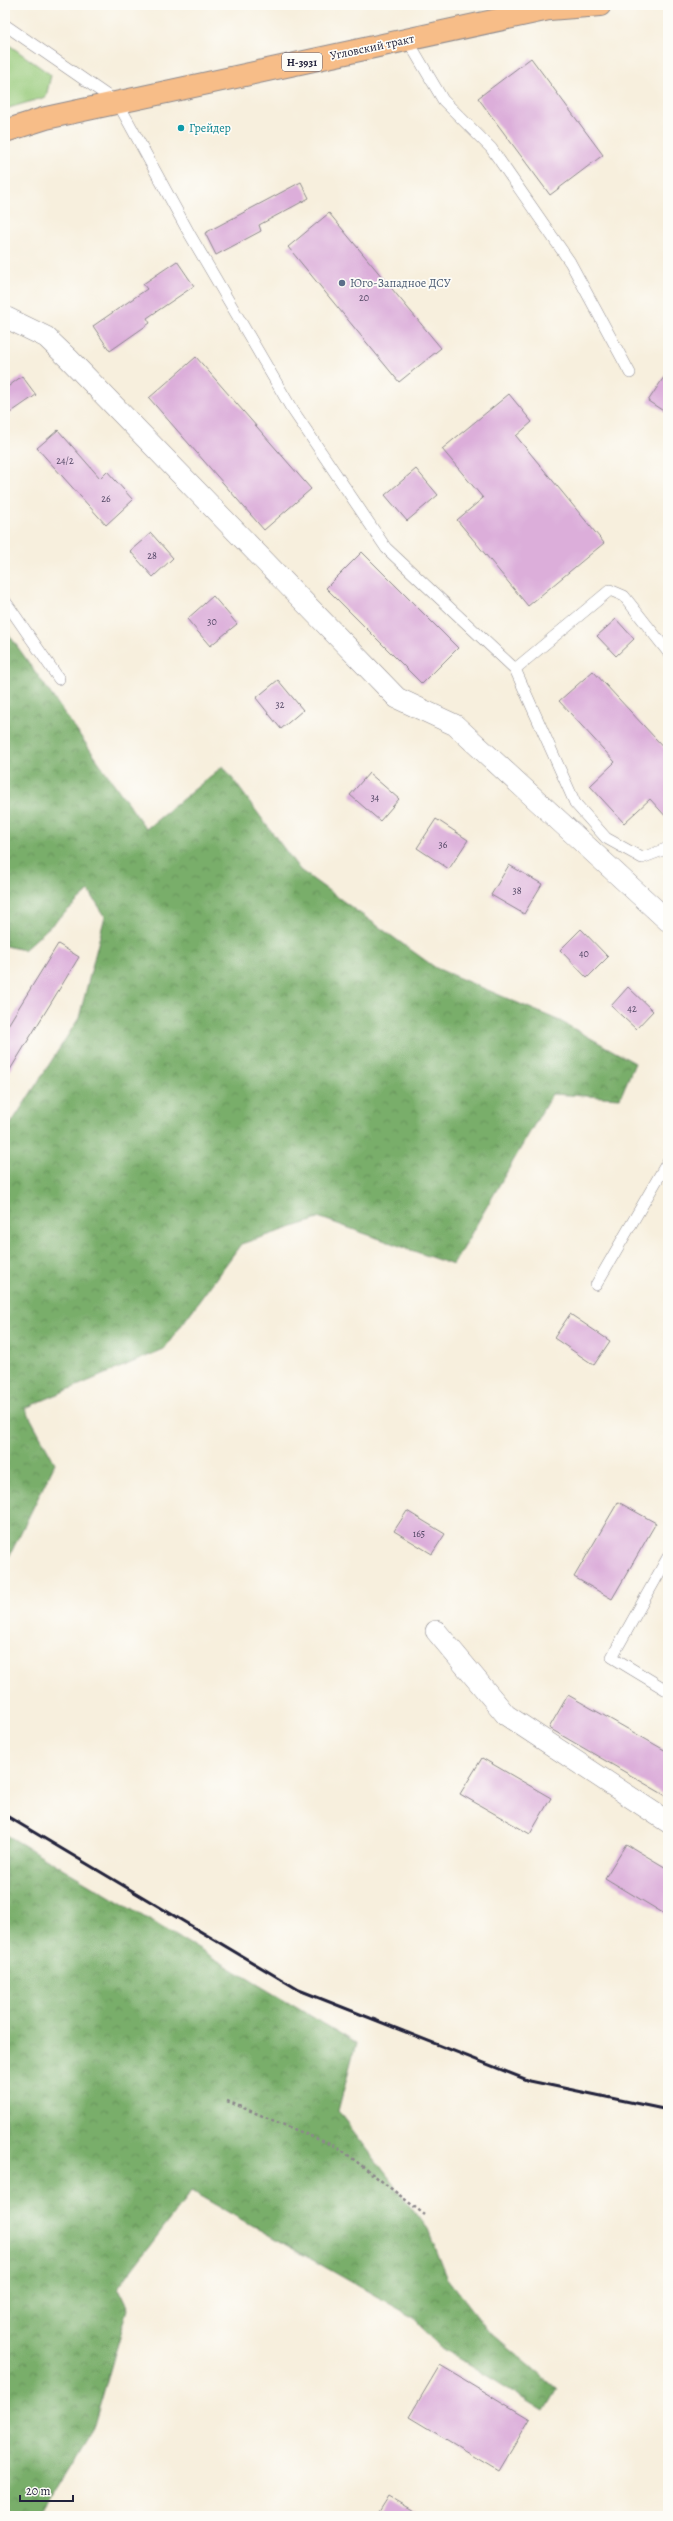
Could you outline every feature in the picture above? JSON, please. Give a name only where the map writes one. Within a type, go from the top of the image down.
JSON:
[{"type":"highway","name":"Угловский тракт","points":[[5,131],[46,118],[407,39],[549,9],[600,5]]},
{"type":"street","points":[[5,317],[46,337],[69,359],[397,698],[455,725],[668,921]]},
{"type":"street","points":[[436,1631],[506,1716],[668,1822]]},
{"type":"lane","points":[[5,24],[118,103],[189,233],[290,406],[386,548],[515,669],[575,803],[606,838],[642,858],[668,848]]},
{"type":"lane","points":[[407,39],[444,100],[491,148],[570,262],[630,373]]},
{"type":"lane","points":[[515,669],[610,590],[624,596],[668,652]]},
{"type":"lane","points":[[5,601],[59,678]]},
{"type":"lane","points":[[596,1285],[668,1161]]},
{"type":"lane","points":[[668,1557],[612,1657],[668,1691]]},
{"type":"path","points":[[227,2101],[338,2148],[425,2215]]},
{"type":"green space","points":[[5,42],[51,75],[46,97],[5,109]]},
{"type":"green space","points":[[5,629],[146,829],[223,766],[300,870],[436,968],[560,1021],[635,1063],[620,1098],[552,1094],[453,1265],[321,1218],[241,1244],[164,1349],[25,1408],[55,1463],[5,1565],[5,1133],[79,1018],[105,916],[89,891],[24,950],[5,946]]},
{"type":"green space","points":[[5,1834],[356,2043],[338,2111],[428,2229],[447,2277],[489,2331],[557,2389],[544,2411],[439,2346],[413,2317],[191,2191],[118,2288],[128,2309],[94,2425],[39,2516],[5,2516]]},
{"type":"building","points":[[531,58],[603,155],[550,195],[478,98]]},
{"type":"building","points":[[301,182],[309,198],[259,225],[261,231],[216,255],[205,233]]},
{"type":"building","points":[[329,213],[441,348],[399,382],[288,247]]},
{"type":"building","points":[[177,261],[194,286],[147,318],[150,323],[110,351],[93,326],[147,289],[143,284]]},
{"type":"building","points":[[196,357],[311,489],[264,530],[149,398]]},
{"type":"building","points":[[668,371],[668,414],[648,401]]},
{"type":"building","points":[[22,376],[36,395],[10,413],[5,406],[5,389]]},
{"type":"building","points":[[509,394],[532,422],[516,436],[604,543],[528,606],[457,520],[483,498],[442,449]]},
{"type":"building","points":[[58,430],[100,478],[107,471],[133,500],[106,525],[37,448]]},
{"type":"building","points":[[416,469],[438,495],[407,521],[385,495]]},
{"type":"building","points":[[151,533],[173,558],[153,577],[130,551]]},
{"type":"building","points":[[362,552],[458,648],[422,684],[326,588]]},
{"type":"building","points":[[213,596],[237,624],[210,646],[187,619]]},
{"type":"building","points":[[616,619],[634,639],[616,656],[597,636]]},
{"type":"building","points":[[593,671],[668,752],[668,819],[650,799],[624,823],[590,786],[615,762],[559,701]]},
{"type":"building","points":[[278,680],[303,710],[281,729],[256,698]]},
{"type":"building","points":[[369,773],[399,799],[380,821],[350,795]]},
{"type":"building","points":[[436,819],[468,840],[449,869],[417,848]]},
{"type":"building","points":[[509,865],[542,884],[524,914],[491,895]]},
{"type":"building","points":[[581,929],[608,957],[587,978],[560,950]]},
{"type":"building","points":[[58,944],[79,957],[5,1078],[5,1030]]},
{"type":"building","points":[[628,987],[653,1011],[636,1029],[611,1006]]},
{"type":"building","points":[[570,1314],[610,1341],[594,1365],[554,1338]]},
{"type":"building","points":[[618,1502],[656,1523],[612,1599],[574,1577]]},
{"type":"building","points":[[407,1511],[445,1534],[432,1554],[394,1531]]},
{"type":"building","points":[[568,1695],[668,1752],[668,1797],[549,1728]]},
{"type":"building","points":[[482,1758],[551,1798],[530,1834],[460,1794]]},
{"type":"building","points":[[626,1844],[668,1869],[668,1916],[605,1878]]},
{"type":"building","points":[[440,2365],[530,2419],[499,2471],[409,2417]]},
{"type":"building","points":[[388,2497],[420,2516],[376,2516]]},
{"type":"railway","points":[[5,1815],[299,1990],[530,2081],[668,2110]]},
{"type":"place","name":"Грейдер","points":[[181,128]]},
{"type":"place","name":"Юго-Западное ДСУ","points":[[342,283]]}]
